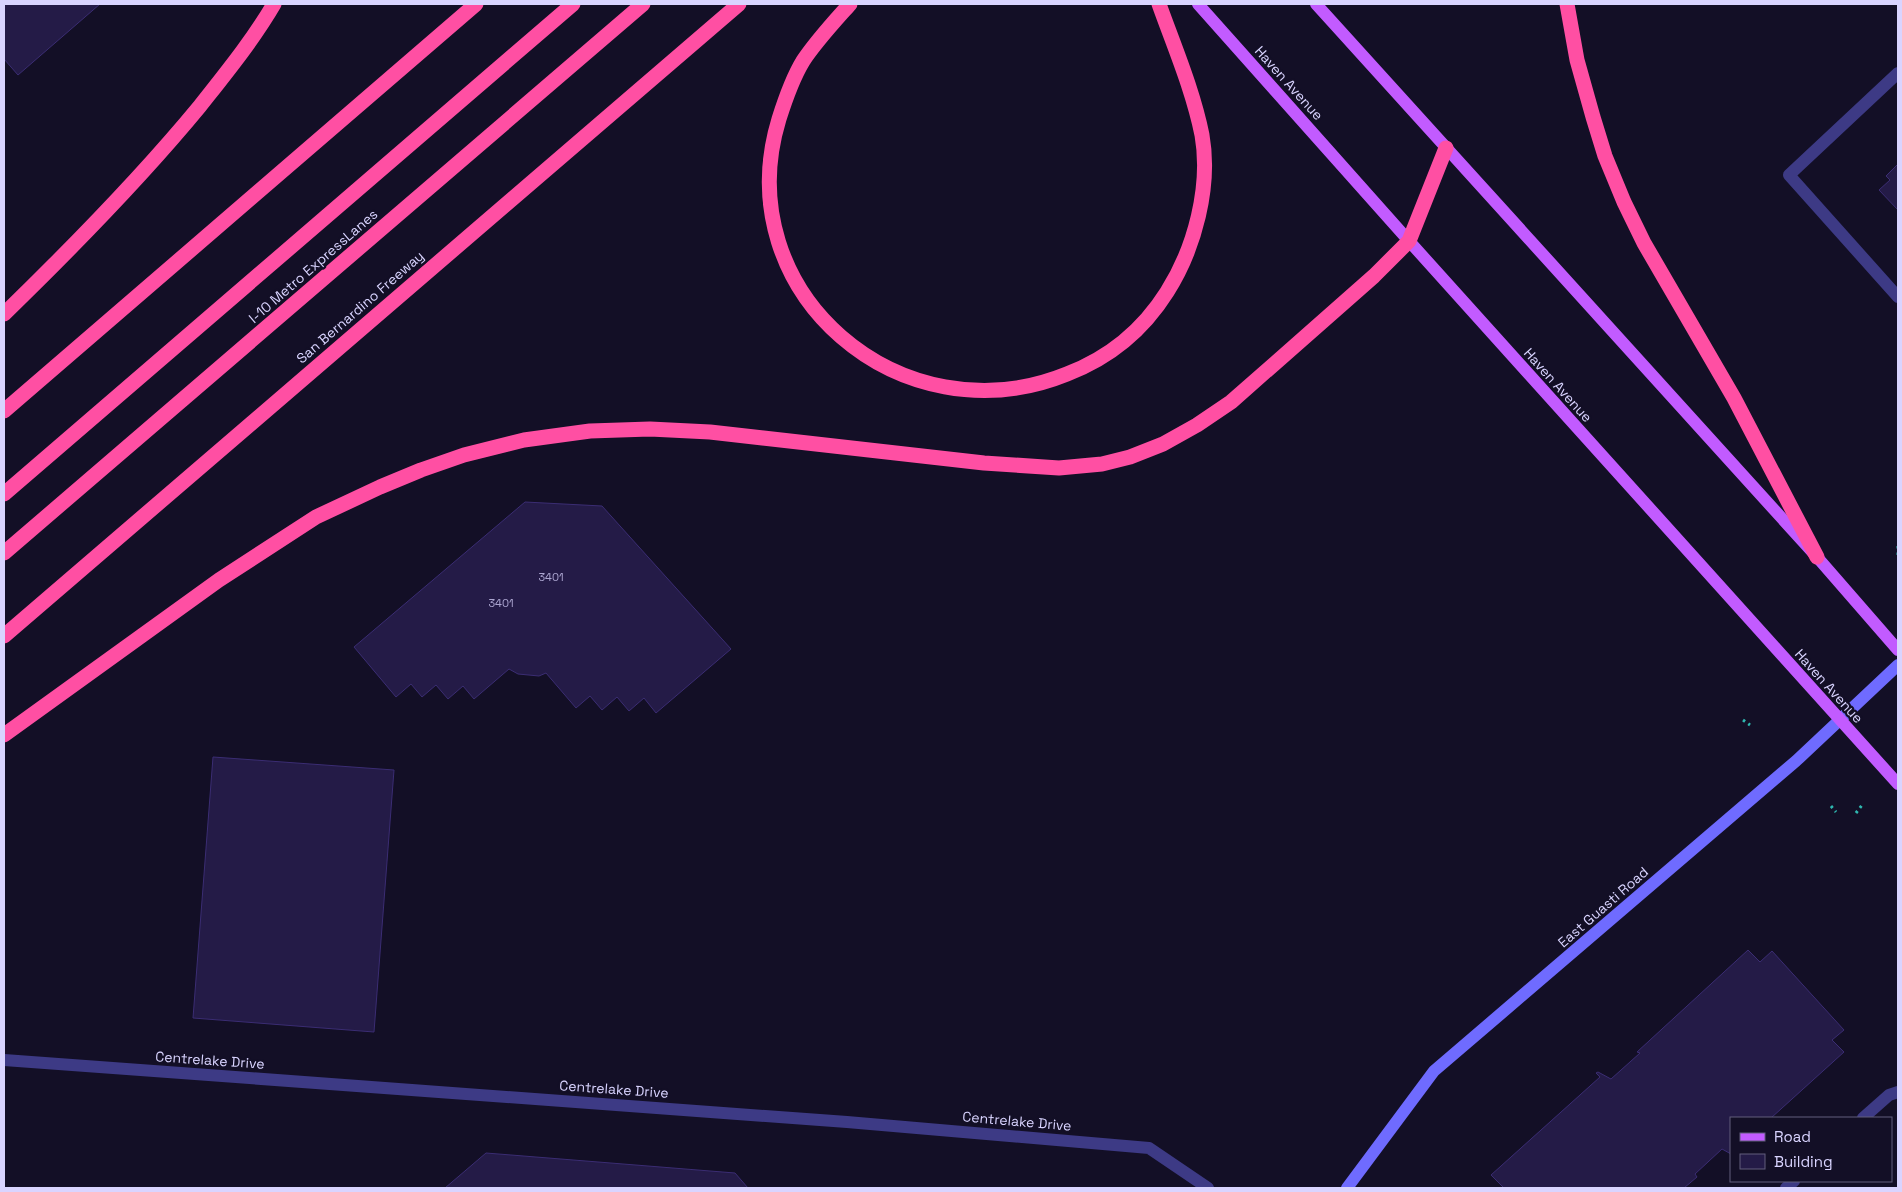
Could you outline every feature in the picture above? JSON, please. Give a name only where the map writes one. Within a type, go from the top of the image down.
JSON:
[{"type":"highway","points":[[4,314],[81,239],[169,144],[218,84],[262,24],[274,4]]},
{"type":"highway","points":[[4,411],[476,4]]},
{"type":"highway","points":[[558,17],[568,4]]},
{"type":"highway","name":"I-10 Metro ExpressLanes","points":[[4,494],[573,4]]},
{"type":"highway","name":"I-10 Metro ExpressLanes","points":[[4,553],[643,4]]},
{"type":"highway","name":"San Bernardino Freeway","points":[[4,636],[739,4]]},
{"type":"highway","points":[[850,4],[803,62],[786,99],[775,132],[770,157],[769,198],[772,218],[783,257],[795,280],[818,312],[846,342],[864,356],[914,380],[957,390],[988,392],[1033,386],[1080,369],[1123,343],[1150,316],[1176,278],[1187,256],[1195,229],[1203,186],[1202,135],[1191,96],[1159,4]]},
{"type":"highway","points":[[1567,4],[1577,60],[1593,117],[1605,156],[1624,202],[1644,243],[1734,398],[1817,557]]},
{"type":"highway","points":[[4,735],[219,580],[316,517],[348,501],[421,470],[464,455],[524,440],[590,431],[650,429],[710,432],[984,464],[1059,468],[1111,462],[1163,444],[1197,425],[1231,402],[1374,276],[1408,241],[1446,148]]},
{"type":"main road","name":"Haven Avenue","points":[[1198,4],[1408,241],[1898,784]]},
{"type":"main road","points":[[1316,4],[1817,557],[1898,650]]},
{"type":"main road","name":"East Guasti Road","points":[[1347,1188],[1434,1071],[1791,766],[1898,666]]},
{"type":"street","points":[[1898,74],[1789,174],[1898,297]]},
{"type":"street","name":"Centrelake Drive","points":[[4,1060],[779,1116],[1149,1148],[1208,1188]]},
{"type":"street","points":[[1864,1117],[1888,1095],[1898,1092]]},
{"type":"path","points":[[1898,546],[1898,556]]},
{"type":"path","points":[[1743,720],[1750,725]]},
{"type":"path","points":[[1856,813],[1862,805]]},
{"type":"path","points":[[1831,806],[1836,812]]},
{"type":"building","points":[[4,4],[100,4],[18,75],[4,59]]},
{"type":"building","points":[[1898,164],[1898,210],[1879,190],[1890,180],[1886,176]]},
{"type":"building","points":[[525,502],[602,506],[731,649],[656,713],[644,698],[629,711],[617,697],[602,710],[590,696],[576,708],[546,673],[539,676],[518,674],[509,669],[474,699],[463,686],[448,699],[436,685],[422,697],[411,684],[396,697],[354,647]]},
{"type":"building","points":[[213,757],[394,770],[374,1032],[193,1018]]},
{"type":"building","points":[[1748,950],[1760,962],[1772,951],[1844,1030],[1832,1040],[1844,1052],[1772,1117],[1730,1117],[1730,1153],[1722,1149],[1695,1174],[1697,1177],[1684,1188],[1504,1188],[1491,1175],[1600,1077],[1596,1073],[1598,1072],[1611,1079],[1640,1053],[1637,1052]]},
{"type":"building","points":[[486,1153],[735,1173],[748,1188],[445,1188]]}]
